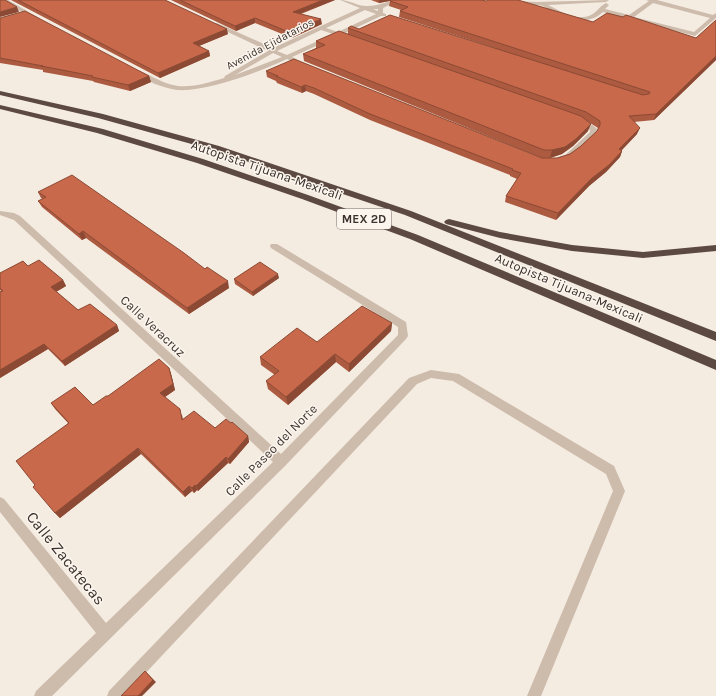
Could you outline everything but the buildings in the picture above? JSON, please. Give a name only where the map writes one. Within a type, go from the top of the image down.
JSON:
[{"type":"highway","name":"Autopista Tijuana-Mexicali","points":[[0,93],[100,116],[216,148],[408,212],[716,337]]},
{"type":"highway","name":"Autopista Tijuana-Mexicali","points":[[0,107],[100,131],[200,161],[305,197],[414,237],[716,365]]},
{"type":"highway","points":[[408,212],[500,235],[572,248],[643,255],[716,248]]},
{"type":"street","points":[[4,0],[39,20]]},
{"type":"street","points":[[343,0],[388,16]]},
{"type":"street","name":"Avenida Ejidatarios","points":[[223,80],[244,66],[272,51],[321,28],[366,8],[381,7],[396,0]]},
{"type":"street","points":[[495,0],[512,3],[542,4],[606,0]]},
{"type":"street","points":[[542,4],[567,16],[579,19],[589,18],[602,10],[609,0]]},
{"type":"street","points":[[630,18],[652,0],[715,16]]},
{"type":"street","points":[[380,14],[381,7]]},
{"type":"street","points":[[602,10],[695,34],[715,16]]},
{"type":"street","points":[[19,15],[26,13]]},
{"type":"street","name":"Avenida Ejidatarios","points":[[223,80],[256,71],[287,58],[380,14]]},
{"type":"street","points":[[211,22],[309,67]]},
{"type":"street","points":[[321,28],[352,40]]},
{"type":"street","points":[[134,70],[172,87],[184,88],[201,86],[223,80]]},
{"type":"street","points":[[558,162],[564,160],[593,133],[594,130],[589,125],[573,118]]},
{"type":"street","name":"Calle Veracruz","points":[[2,213],[17,218],[281,462]]},
{"type":"street","name":"Calle Paseo del Norte","points":[[41,696],[281,462],[403,336],[403,325],[274,246]]},
{"type":"street","points":[[114,696],[412,381],[432,374],[455,377],[610,470],[619,491],[534,696]]},
{"type":"street","name":"Calle Zacatecas","points":[[0,503],[106,634]]}]
